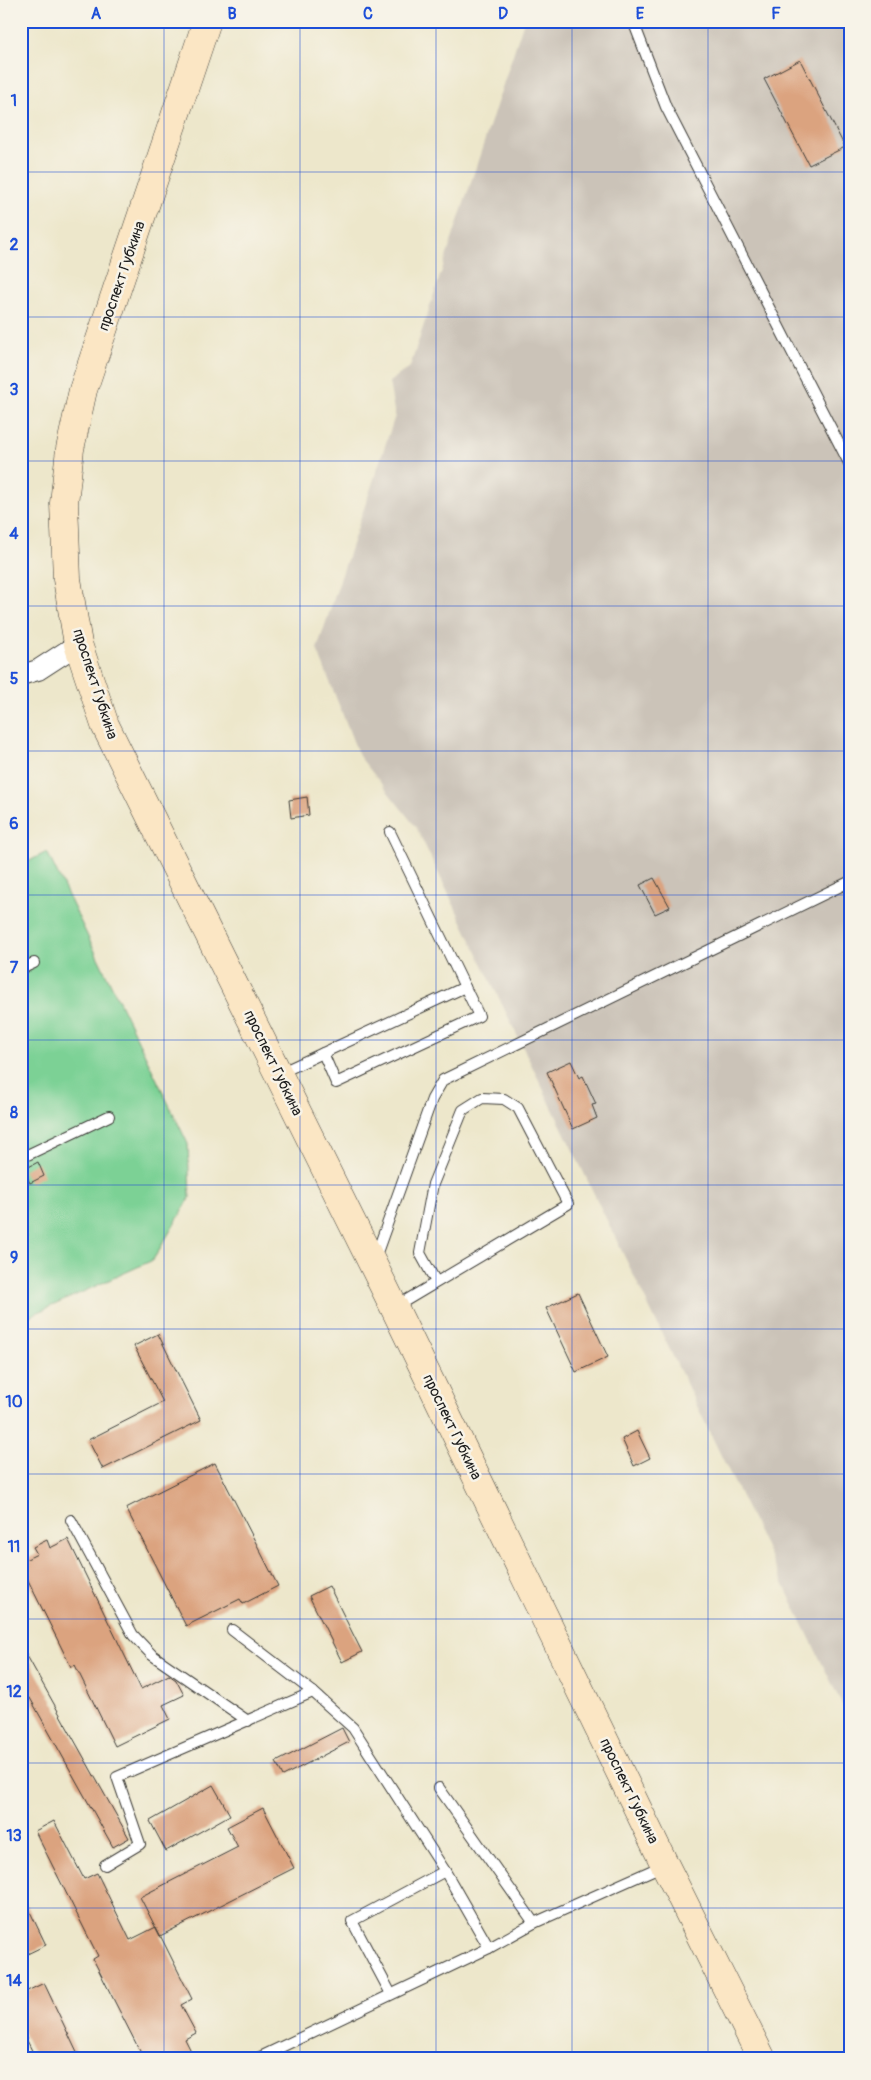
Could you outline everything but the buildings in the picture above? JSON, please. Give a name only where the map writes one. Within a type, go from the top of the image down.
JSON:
[{"type":"street","name":"проспект Губкина","points":[[201,29],[83,390],[70,449],[64,503],[67,579],[78,644],[104,725],[394,1307],[665,1865],[762,2059]]},
{"type":"street","points":[[21,675],[38,670],[78,644]]},
{"type":"lane","points":[[633,21],[666,107],[850,465]]},
{"type":"lane","points":[[323,1053],[336,1083],[478,1016],[390,832]]},
{"type":"lane","points":[[372,1266],[432,1099],[443,1080],[849,882]]},
{"type":"lane","points":[[21,969],[34,963]]},
{"type":"lane","points":[[278,1074],[465,987]]},
{"type":"lane","points":[[394,1307],[568,1204],[518,1108],[504,1100],[482,1098],[463,1110],[432,1184],[420,1253],[436,1282]]},
{"type":"lane","points":[[21,1158],[109,1116]]},
{"type":"lane","points":[[71,1520],[133,1635],[143,1647],[248,1721]]},
{"type":"lane","points":[[232,1630],[313,1692],[353,1728],[445,1871],[489,1948]]},
{"type":"lane","points":[[104,1864],[140,1844],[117,1778],[313,1692]]},
{"type":"lane","points":[[439,1788],[534,1923]]},
{"type":"lane","points":[[256,2059],[489,1948],[534,1923],[665,1865]]},
{"type":"lane","points":[[391,1994],[352,1921],[445,1871]]},
{"type":"shaded area","points":[[524,21],[850,21],[850,1721],[416,827],[359,756],[317,649],[395,416],[389,382],[410,367]]},
{"type":"green space","points":[[47,852],[188,1144],[190,1198],[153,1260],[21,1320],[21,865]]}]
